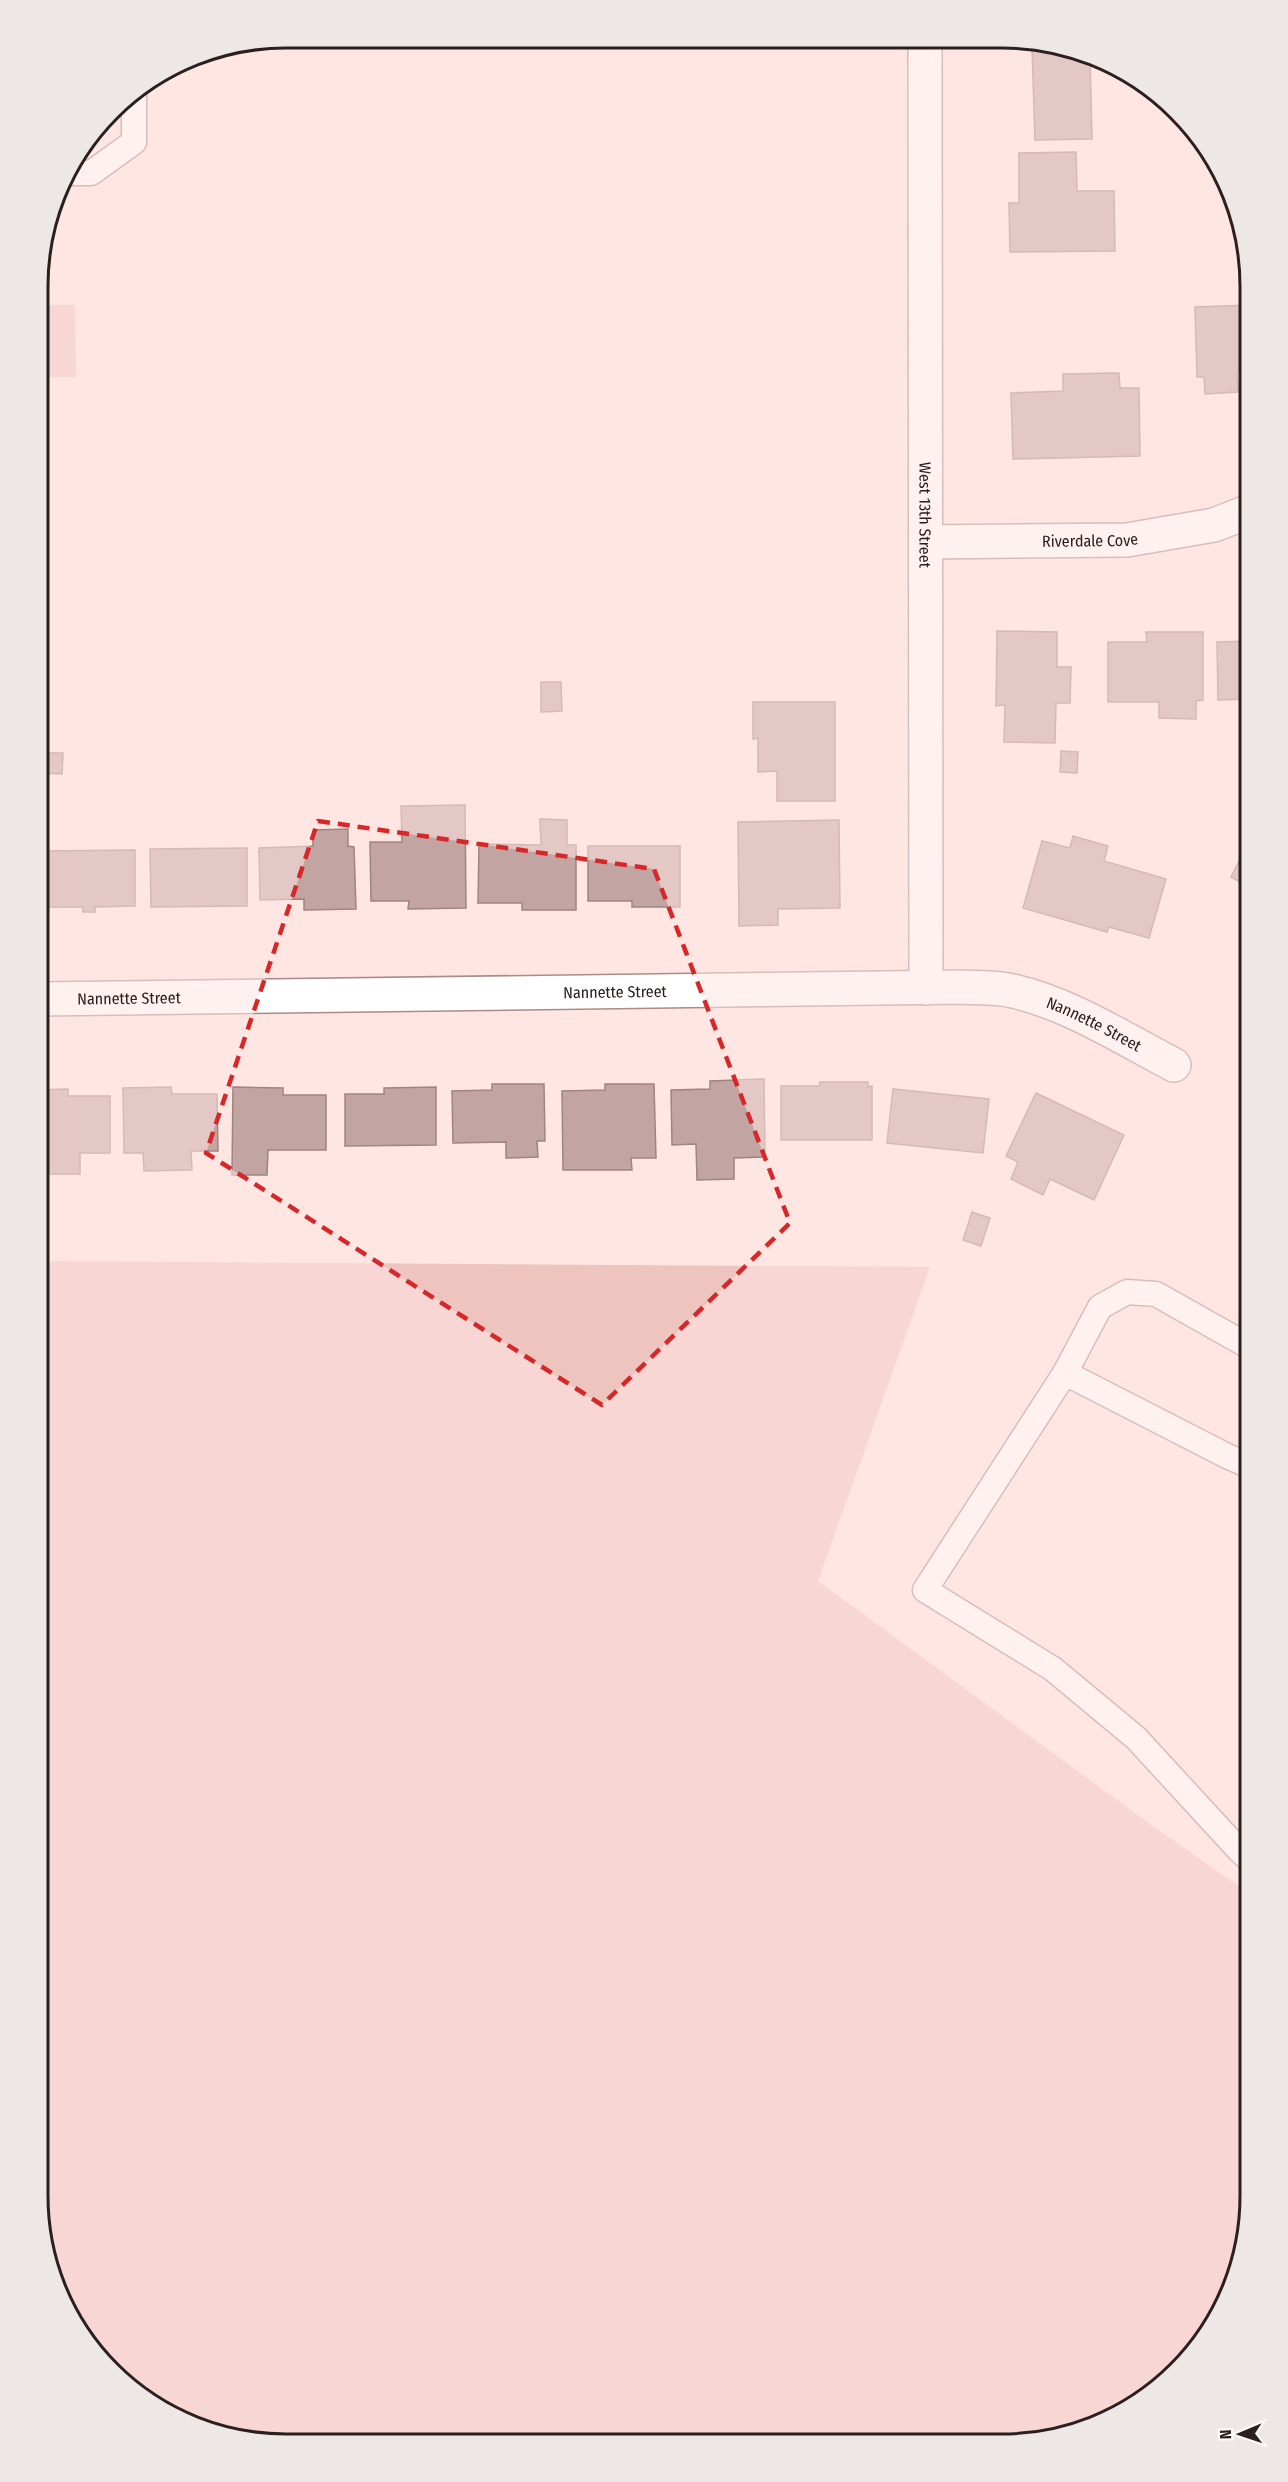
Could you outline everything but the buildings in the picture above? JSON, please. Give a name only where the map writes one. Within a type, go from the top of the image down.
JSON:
[{"type":"street","name":"West 13th Street","points":[[925,48],[926,988]]},
{"type":"street","name":"Riverdale Cove","points":[[926,542],[1127,540],[1214,525],[1240,515]]},
{"type":"street","name":"Nannette Street","points":[[48,999],[926,988],[1010,990],[1064,1007],[1174,1065]]},
{"type":"lane","points":[[77,173],[91,173],[134,142],[134,103]]},
{"type":"lane","points":[[1240,1341],[1156,1293],[1127,1292],[1100,1307],[1065,1373],[925,1590],[1053,1669],[1070,1683],[1136,1738],[1240,1851]]},
{"type":"lane","points":[[1065,1373],[1240,1462]]},
{"type":"highlighted area","points":[[318,821],[654,869],[790,1223],[602,1405],[206,1153]]},
{"type":"shaded area","points":[[48,305],[75,305],[76,377],[48,377]]},
{"type":"shaded area","points":[[48,1261],[930,1267],[818,1581],[1150,1824],[1240,1887],[1240,2196],[1238,2227],[1232,2257],[1222,2287],[1208,2315],[1191,2341],[1159,2375],[1121,2402],[1093,2416],[1063,2426],[1033,2432],[1002,2434],[286,2434],[255,2432],[225,2426],[195,2416],[167,2402],[129,2375],[107,2353],[88,2328],[66,2287],[56,2257],[50,2227],[48,2196]]}]
